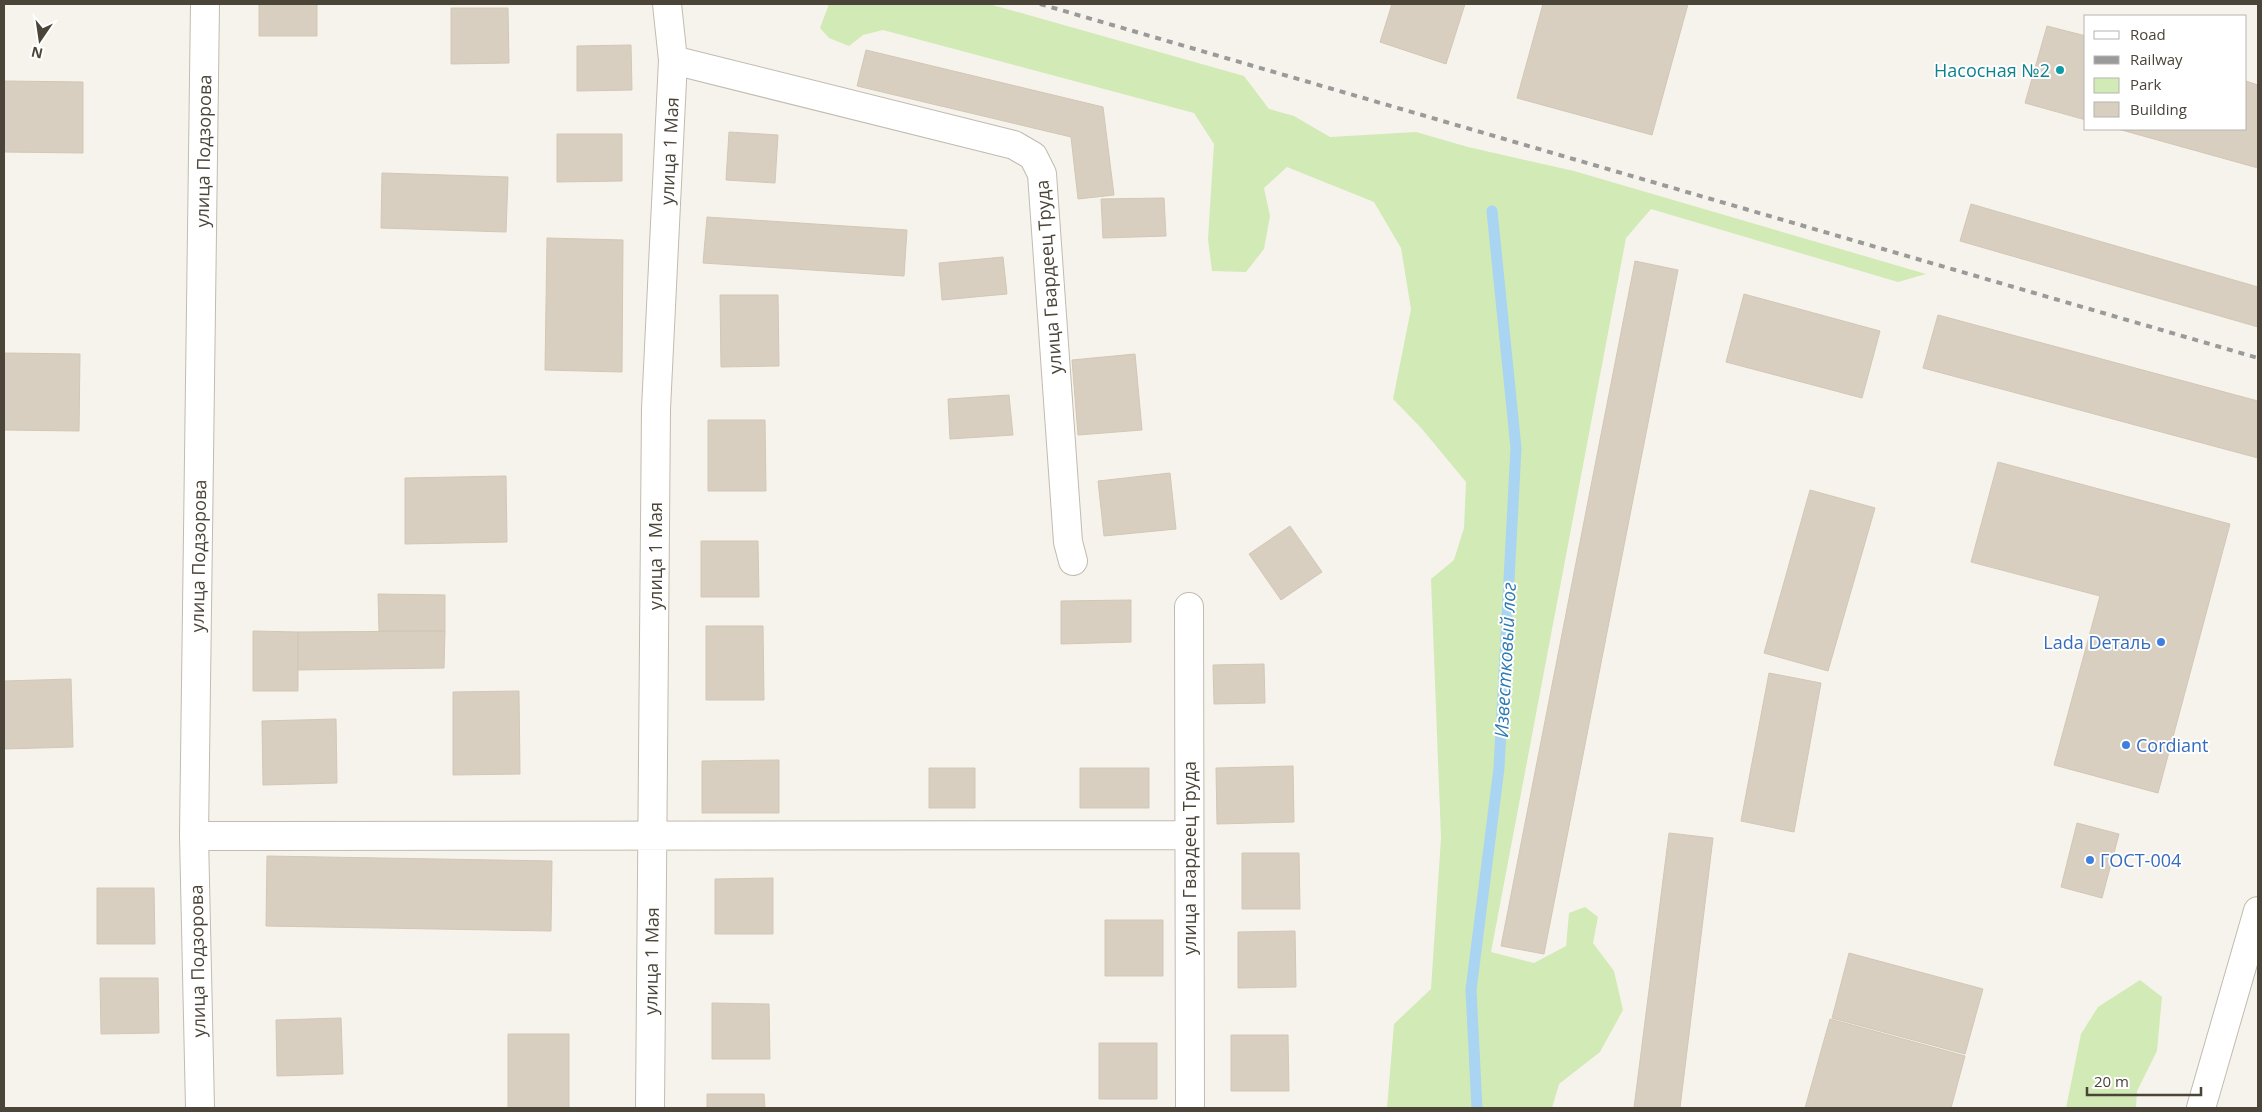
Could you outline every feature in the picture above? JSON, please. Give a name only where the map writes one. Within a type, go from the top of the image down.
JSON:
[{"type":"street","name":"улица Подзорова","points":[[200,1108],[194,836],[206,4]]},
{"type":"street","name":"улица 1 Мая","points":[[650,1108],[656,409],[674,60],[667,4]]},
{"type":"street","name":"улица Гвардеец Труда","points":[[674,60],[1014,145],[1033,156],[1042,174],[1068,542],[1073,561]]},
{"type":"street","name":"улица Гвардеец Труда","points":[[1189,607],[1190,1108]]},
{"type":"street","points":[[194,836],[1189,835]]},
{"type":"street","points":[[2201,1108],[2258,911]]},
{"type":"green space","points":[[829,4],[989,4],[1244,76],[1269,109],[1294,116],[1330,137],[1416,132],[1468,147],[1574,171],[1926,274],[1898,282],[1651,209],[1626,238],[1491,952],[1534,963],[1566,946],[1569,913],[1585,907],[1598,917],[1593,943],[1614,971],[1623,1010],[1600,1052],[1559,1084],[1552,1108],[1387,1108],[1394,1024],[1431,989],[1441,838],[1431,579],[1454,560],[1464,528],[1466,482],[1422,429],[1393,399],[1411,309],[1401,248],[1374,202],[1287,167],[1264,188],[1270,216],[1264,249],[1246,272],[1212,271],[1208,239],[1214,144],[1194,113],[883,30],[863,35],[849,46],[829,38],[820,28]]},
{"type":"green space","points":[[2140,980],[2162,997],[2157,1051],[2137,1091],[2136,1108],[2066,1108],[2081,1034],[2098,1007]]},
{"type":"building","points":[[259,4],[317,4],[317,36],[259,36]]},
{"type":"building","points":[[1392,4],[1465,4],[1446,64],[1380,42]]},
{"type":"building","points":[[1543,4],[1688,4],[1652,135],[1517,98]]},
{"type":"building","points":[[451,8],[508,8],[509,63],[451,64]]},
{"type":"building","name":"Насосная №2","points":[[2047,26],[2084,35],[2084,119],[2025,103]]},
{"type":"building","points":[[631,45],[632,90],[577,91],[577,46]]},
{"type":"building","points":[[866,50],[1103,107],[1114,195],[1078,199],[1071,137],[857,86]]},
{"type":"building","points":[[4,81],[83,82],[83,153],[4,152]]},
{"type":"building","points":[[2247,81],[2258,85],[2258,168],[2122,130],[2247,130]]},
{"type":"building","points":[[729,132],[778,135],[775,183],[726,180]]},
{"type":"building","points":[[557,134],[622,134],[622,181],[557,182]]},
{"type":"building","points":[[382,173],[508,177],[506,232],[381,228]]},
{"type":"building","points":[[1164,198],[1166,236],[1103,238],[1101,199]]},
{"type":"building","points":[[1971,204],[2258,287],[2258,327],[1960,241]]},
{"type":"building","points":[[707,217],[907,230],[904,276],[703,263]]},
{"type":"building","points":[[547,238],[623,240],[622,372],[545,370]]},
{"type":"building","points":[[1003,257],[1007,294],[942,300],[939,263]]},
{"type":"building","points":[[1635,261],[1678,270],[1544,954],[1501,946]]},
{"type":"building","points":[[1744,294],[1880,331],[1862,398],[1726,362]]},
{"type":"building","points":[[720,295],[778,295],[779,366],[721,367]]},
{"type":"building","points":[[1938,315],[2258,401],[2258,458],[1923,368]]},
{"type":"building","points":[[4,353],[80,354],[79,431],[4,430]]},
{"type":"building","points":[[1135,354],[1142,430],[1078,435],[1072,360]]},
{"type":"building","points":[[1009,395],[1013,435],[950,439],[948,399]]},
{"type":"building","points":[[708,420],[765,420],[766,491],[708,491]]},
{"type":"building","points":[[1998,462],[2230,524],[2158,793],[2054,765],[2100,596],[1971,562]]},
{"type":"building","points":[[1170,473],[1176,529],[1104,536],[1098,481]]},
{"type":"building","points":[[506,476],[507,542],[405,544],[405,478]]},
{"type":"building","points":[[1810,490],[1875,508],[1828,671],[1764,653]]},
{"type":"building","points":[[1290,526],[1322,572],[1281,600],[1249,554]]},
{"type":"building","points":[[701,541],[758,541],[759,597],[701,597]]},
{"type":"building","points":[[378,594],[445,595],[445,631],[379,631]]},
{"type":"building","points":[[1131,600],[1131,642],[1061,644],[1061,601]]},
{"type":"building","points":[[706,626],[763,626],[764,700],[706,700]]},
{"type":"building","points":[[253,631],[298,632],[298,691],[253,691]]},
{"type":"building","points":[[445,631],[444,668],[298,670],[298,632]]},
{"type":"building","points":[[1264,664],[1265,703],[1214,704],[1213,665]]},
{"type":"building","points":[[1769,673],[1821,683],[1794,832],[1741,821]]},
{"type":"building","points":[[71,679],[73,747],[4,749],[4,681]]},
{"type":"building","points":[[519,691],[520,774],[453,775],[453,692]]},
{"type":"building","points":[[336,719],[337,783],[263,785],[262,721]]},
{"type":"building","points":[[779,760],[779,813],[702,813],[702,761]]},
{"type":"building","points":[[1293,766],[1294,822],[1217,824],[1216,768]]},
{"type":"building","points":[[929,768],[975,768],[975,808],[929,808]]},
{"type":"building","points":[[1080,768],[1149,768],[1149,808],[1080,808]]},
{"type":"building","name":"ГОСТ-004","points":[[2077,823],[2119,834],[2102,898],[2061,887]]},
{"type":"building","points":[[1669,833],[1713,838],[1680,1108],[1634,1108]]},
{"type":"building","points":[[1242,853],[1299,853],[1300,909],[1242,909]]},
{"type":"building","points":[[267,856],[552,861],[551,931],[266,926]]},
{"type":"building","points":[[773,878],[773,934],[715,934],[715,879]]},
{"type":"building","points":[[97,888],[154,888],[155,944],[97,944]]},
{"type":"building","points":[[1105,920],[1163,920],[1163,976],[1105,976]]},
{"type":"building","points":[[1295,931],[1296,987],[1238,988],[1238,932]]},
{"type":"building","points":[[1849,953],[1983,989],[1965,1054],[1832,1018]]},
{"type":"building","points":[[100,978],[158,978],[159,1033],[101,1034]]},
{"type":"building","points":[[712,1003],[769,1004],[770,1059],[712,1059]]},
{"type":"building","points":[[341,1018],[343,1074],[277,1076],[276,1020]]},
{"type":"building","points":[[1830,1019],[1965,1056],[1951,1108],[1805,1108]]},
{"type":"building","points":[[508,1034],[569,1034],[569,1108],[508,1108]]},
{"type":"building","points":[[1231,1035],[1288,1035],[1289,1091],[1231,1091]]},
{"type":"building","points":[[1099,1043],[1157,1043],[1157,1099],[1099,1099]]},
{"type":"building","points":[[707,1094],[764,1094],[765,1108],[707,1108]]},
{"type":"waterway","name":"Известковый лог","points":[[1477,1108],[1471,990],[1499,768],[1516,448],[1492,211]]},
{"type":"railway","points":[[1040,4],[2258,358]]},
{"type":"place","name":"Насосная №2","points":[[2060,70]]},
{"type":"place","name":"Lada Dеталь","points":[[2161,642]]},
{"type":"place","name":"Cordiant","points":[[2126,745]]},
{"type":"place","name":"ГОСТ-004","points":[[2090,860]]}]
